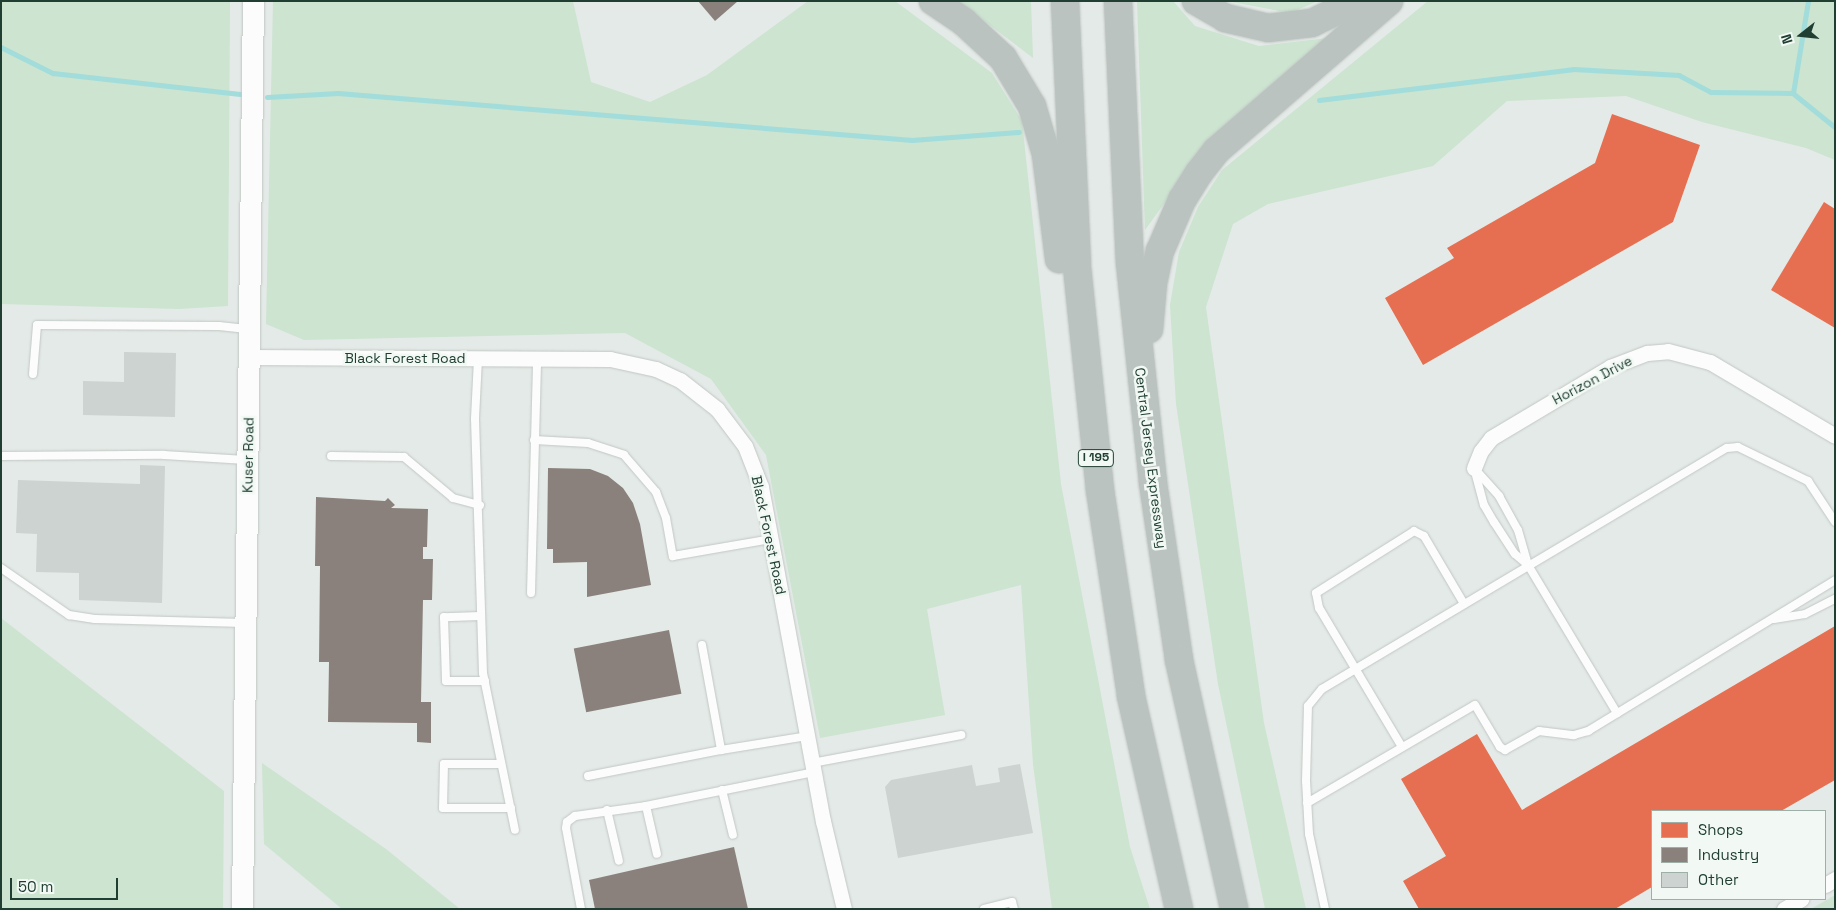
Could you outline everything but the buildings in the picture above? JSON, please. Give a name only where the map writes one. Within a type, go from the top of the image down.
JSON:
[{"type":"highway","points":[[933,1],[971,27],[1003,58],[1024,89],[1041,129],[1046,154],[1066,321],[1110,570]]},
{"type":"highway","name":"I 195","points":[[1065,1],[1077,267],[1110,570],[1146,772],[1179,909]]},
{"type":"highway","name":"Central Jersey Expressway","points":[[1118,1],[1130,263],[1144,410],[1164,565],[1199,762],[1234,909]]},
{"type":"highway","points":[[1196,1],[1225,18],[1268,28],[1312,23],[1357,1]]},
{"type":"highway","points":[[1164,565],[1149,315],[1156,267],[1170,225],[1195,180],[1216,151],[1389,1]]},
{"type":"street","name":"Kuser Road","points":[[242,909],[253,1]]},
{"type":"street","name":"Horizon Drive","points":[[1474,468],[1480,450],[1491,438],[1610,367],[1647,353],[1668,351],[1710,362],[1835,436]]},
{"type":"street","name":"Black Forest Road","points":[[249,357],[478,358],[634,363],[680,380],[700,393],[733,426],[748,452],[761,487],[813,767],[844,909]]},
{"type":"street","points":[[1784,909],[1799,900]]},
{"type":"lane","points":[[33,374],[37,325],[219,326],[249,329]]},
{"type":"lane","points":[[478,358],[475,419],[480,505],[480,616],[485,681],[516,830]]},
{"type":"lane","points":[[531,593],[537,359]]},
{"type":"lane","points":[[534,440],[588,443],[624,455],[656,492],[666,518],[673,556],[771,539]]},
{"type":"lane","points":[[1325,909],[1308,834],[1307,803],[1308,706],[1322,689],[1528,565],[1733,446],[1808,481],[1835,522]]},
{"type":"lane","points":[[1,456],[164,454],[248,461]]},
{"type":"lane","points":[[331,456],[404,456],[452,498],[480,505]]},
{"type":"lane","points":[[1474,468],[1499,496],[1518,530],[1528,565]]},
{"type":"lane","points":[[1474,468],[1484,505],[1507,543],[1528,565],[1617,713]]},
{"type":"lane","points":[[1402,747],[1315,600],[1320,587],[1414,531],[1424,536],[1464,604]]},
{"type":"lane","points":[[1,568],[69,615],[96,619],[246,623]]},
{"type":"lane","points":[[1307,803],[1475,705],[1500,748],[1505,750],[1539,731],[1574,735],[1617,713],[1774,619],[1835,580]]},
{"type":"lane","points":[[1774,619],[1805,614],[1835,599]]},
{"type":"lane","points":[[480,616],[444,617],[446,681],[485,681]]},
{"type":"lane","points":[[702,645],[721,750]]},
{"type":"lane","points":[[588,776],[721,750],[807,736]]},
{"type":"lane","points":[[581,909],[567,822],[575,816],[646,806],[722,790],[813,767],[961,736]]},
{"type":"lane","points":[[501,764],[444,764],[443,808],[511,808]]},
{"type":"lane","points":[[722,790],[733,835]]},
{"type":"lane","points":[[646,806],[657,854]]},
{"type":"lane","points":[[607,810],[619,861]]},
{"type":"lane","points":[[984,909],[1012,902],[1014,909]]},
{"type":"green space","points":[[1,1],[230,1],[228,306],[179,309],[1,304]]},
{"type":"green space","points":[[273,1],[573,1],[591,82],[650,102],[707,75],[808,1],[895,1],[992,73],[1022,121],[1061,484],[1130,847],[1150,909],[1052,909],[1033,764],[1021,585],[927,609],[945,715],[820,738],[766,455],[711,379],[625,333],[304,340],[266,324]]},
{"type":"green space","points":[[958,1],[1031,1],[1033,58]]},
{"type":"green space","points":[[1137,1],[1173,1],[1195,26],[1259,46],[1337,37],[1205,147],[1145,230]]},
{"type":"green space","points":[[1227,1],[1318,1],[1290,13]]},
{"type":"green space","points":[[1428,1],[1835,1],[1835,160],[1806,148],[1702,122],[1626,96],[1507,101],[1433,166],[1268,204],[1233,224],[1206,307],[1264,723],[1306,909],[1265,909],[1218,684],[1176,404],[1170,305],[1179,252],[1198,207],[1222,170]]},
{"type":"green space","points":[[1,618],[224,791],[223,909],[1,909]]},
{"type":"green space","points":[[262,763],[386,849],[460,909],[342,909],[264,844]]},
{"type":"green space","points":[[1835,895],[1835,909],[1811,909]]},
{"type":"waterway","points":[[1793,93],[1808,1]]},
{"type":"waterway","points":[[1,47],[53,73],[240,94]]},
{"type":"waterway","points":[[1319,100],[1574,69],[1679,75],[1711,92],[1793,93]]},
{"type":"waterway","points":[[267,97],[338,93],[912,140],[1019,132]]},
{"type":"waterway","points":[[1793,93],[1835,127]]}]
